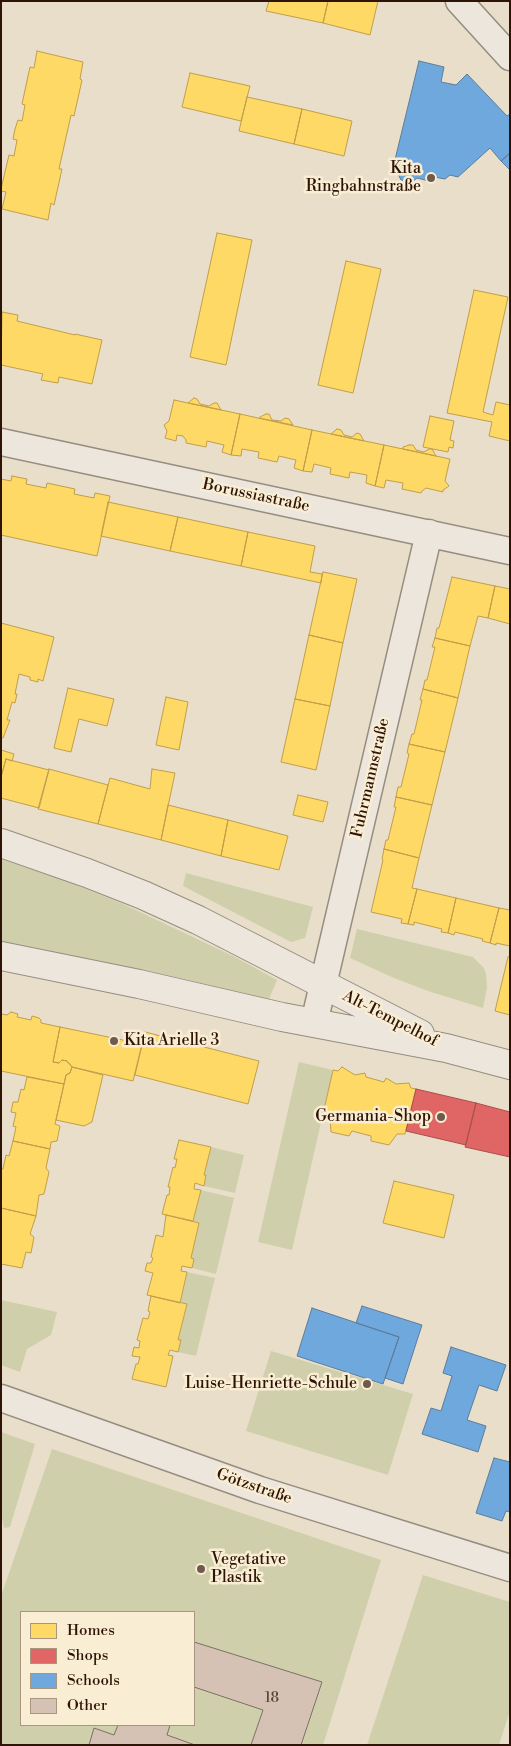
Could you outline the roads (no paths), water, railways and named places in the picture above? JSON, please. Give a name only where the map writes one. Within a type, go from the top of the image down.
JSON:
[{"type":"street","points":[[459,1],[510,57]]},
{"type":"street","name":"Borussiastraße","points":[[1,442],[510,551]]},
{"type":"street","name":"Fuhrmannstraße","points":[[314,1024],[429,533]]},
{"type":"street","name":"Alt-Tempelhof","points":[[1,843],[143,895],[198,920],[446,1048]]},
{"type":"street","name":"Alt-Tempelhof","points":[[1,956],[139,984],[314,1024],[446,1048]]},
{"type":"street","points":[[446,1048],[510,1065]]},
{"type":"street","name":"Götzstraße","points":[[1,1398],[260,1490],[510,1568]]},
{"type":"place","name":"Kita Ringbahnstraße","points":[[431,178]]},
{"type":"place","name":"Kita Arielle 3","points":[[114,1041]]},
{"type":"place","name":"Germania-Shop","points":[[441,1117]]},
{"type":"place","name":"Luise-Henriette-Schule","points":[[367,1384]]},
{"type":"place","name":"Vegetative Plastik","points":[[201,1569]]}]
